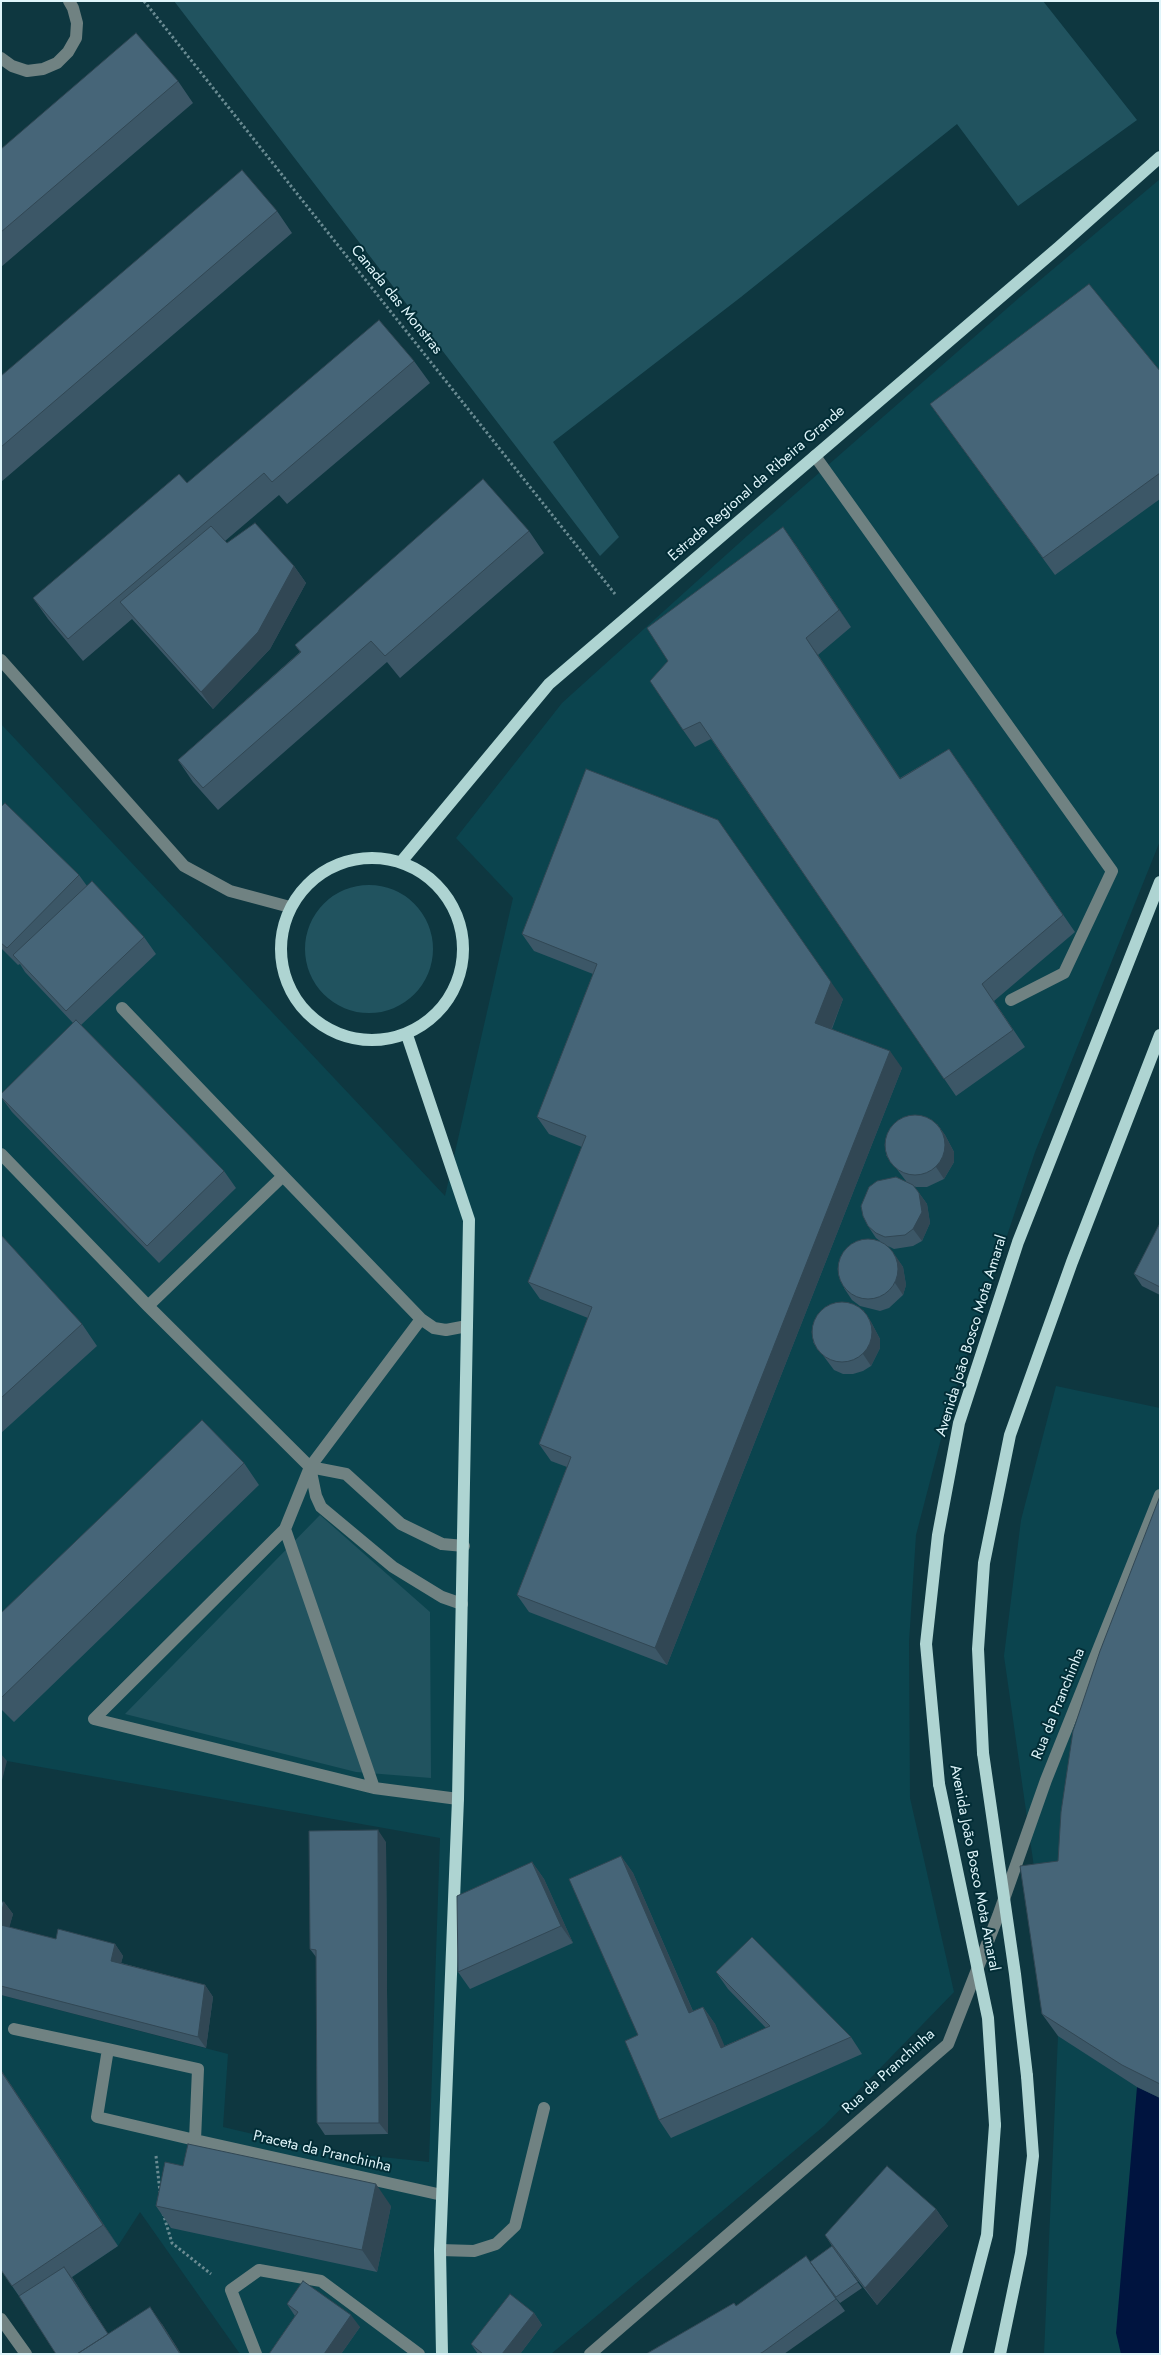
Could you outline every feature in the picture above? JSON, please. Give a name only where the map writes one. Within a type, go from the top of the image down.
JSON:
[{"type":"main road","name":"Estrada Regional da Ribeira Grande","points":[[401,862],[549,684],[1059,247],[1160,157]]},
{"type":"main road","points":[[369,858],[401,862],[416,868],[441,888],[460,923],[464,955],[451,997],[434,1018],[407,1034],[363,1041],[332,1033],[306,1014],[290,991],[280,960],[280,938],[290,907],[315,878],[343,862],[369,858]]},
{"type":"main road","name":"Avenida João Bosco Mota Amaral","points":[[956,2354],[987,2235],[995,2125],[988,2018],[939,1784],[926,1644],[938,1535],[959,1423],[1018,1242],[1160,882]]},
{"type":"main road","points":[[407,1034],[469,1220],[458,1800],[440,2250],[442,2354]]},
{"type":"main road","name":"Avenida João Bosco Mota Amaral","points":[[1000,2354],[1021,2253],[1033,2156],[1027,2076],[1015,1974],[983,1753],[978,1649],[984,1563],[1010,1435],[1072,1262],[1160,1035]]},
{"type":"street","points":[[1,58],[12,66],[27,71],[43,69],[57,63],[68,52],[76,38],[77,23],[74,8],[69,1]]},
{"type":"street","points":[[815,456],[1112,871],[1064,973],[1011,1000]]},
{"type":"street","points":[[1,660],[184,866],[230,891],[290,907]]},
{"type":"street","points":[[122,1008],[421,1319],[434,1328],[446,1330],[467,1326]]},
{"type":"street","points":[[1,1154],[148,1306],[310,1467],[316,1496],[321,1507],[393,1567],[442,1596],[462,1604]]},
{"type":"street","points":[[148,1306],[283,1176]]},
{"type":"street","points":[[421,1319],[310,1467],[285,1529],[94,1719],[374,1788],[458,1800]]},
{"type":"street","points":[[310,1467],[346,1474],[401,1524],[442,1544],[464,1546]]},
{"type":"street","name":"Rua da Pranchinha","points":[[595,2352],[948,2044],[998,1916],[1046,1780],[1160,1496]]},
{"type":"street","points":[[285,1529],[374,1788]]},
{"type":"street","points":[[14,2029],[198,2069],[195,2140]]},
{"type":"street","name":"Praceta da Pranchinha","points":[[108,2049],[97,2118],[442,2195]]},
{"type":"street","points":[[440,2250],[474,2251],[496,2244],[514,2226],[544,2108]]},
{"type":"street","points":[[256,2354],[231,2290],[259,2270],[321,2281],[419,2354]]},
{"type":"street","points":[[1,2319],[26,2354]]},
{"type":"path","name":"Canada das Monstras","points":[[144,1],[631,614]]},
{"type":"path","points":[[153,2130],[160,2194]]},
{"type":"path","points":[[162,2212],[172,2244],[231,2290]]},
{"type":"shaded area","points":[[174,1],[1043,1],[1137,120],[1018,206],[957,124],[741,297],[553,442],[619,537],[600,556]]},
{"type":"shaded area","points":[[1160,179],[1160,841],[1035,1152],[948,1412],[916,1535],[909,1642],[910,1798],[954,1992],[824,2126],[551,2354],[240,2354],[140,2212],[118,2246],[27,2308],[1,2270],[1,1995],[228,2054],[223,2127],[325,2151],[429,2162],[440,1838],[7,1761],[1,1784],[1,724],[445,1196],[513,898],[456,838],[562,703],[747,536],[1020,297]]},
{"type":"shaded area","points":[[369,885],[394,889],[415,903],[429,924],[433,949],[429,974],[415,995],[394,1009],[369,1013],[344,1009],[323,995],[309,974],[305,949],[309,924],[323,903],[344,889]]},
{"type":"shaded area","points":[[1056,1386],[1160,1408],[1160,2354],[1044,2354],[1058,2036],[1004,1656],[1021,1520]]},
{"type":"shaded area","points":[[320,1515],[430,1612],[431,1778],[356,1772],[125,1714]]},
{"type":"water","points":[[1137,2087],[1160,2098],[1160,2354],[1121,2354],[1116,2333]]},
{"type":"building","points":[[136,33],[178,81],[1,232],[1,149]]},
{"type":"building","points":[[242,170],[277,211],[1,447],[1,376]]},
{"type":"building","points":[[1089,284],[1160,371],[1160,473],[1043,558],[930,404]]},
{"type":"building","points":[[379,320],[414,361],[272,482],[264,473],[68,639],[33,598],[179,474],[187,483]]},
{"type":"building","points":[[483,479],[529,531],[385,656],[371,641],[203,788],[178,760],[301,652],[295,645]]},
{"type":"building","points":[[255,523],[294,566],[258,632],[201,692],[120,602],[211,526],[227,543]]},
{"type":"building","points":[[783,527],[839,610],[806,638],[900,779],[949,749],[1063,915],[982,984],[1013,1030],[944,1079],[700,722],[683,730],[650,681],[668,661],[647,628]]},
{"type":"building","points":[[586,769],[718,820],[831,982],[815,1023],[890,1051],[655,1648],[517,1595],[571,1457],[539,1444],[592,1307],[528,1282],[586,1136],[537,1117],[597,964],[522,934]]},
{"type":"building","points":[[5,803],[79,875],[7,948],[1,943],[1,807]]},
{"type":"building","points":[[92,881],[144,937],[66,1011],[13,955]]},
{"type":"building","points":[[76,1020],[224,1171],[147,1246],[1,1097],[1,1094]]},
{"type":"building","points":[[915,1115],[932,1120],[940,1128],[945,1145],[940,1162],[932,1170],[915,1175],[898,1170],[890,1162],[885,1145],[890,1128],[898,1120]]},
{"type":"building","points":[[896,1177],[913,1185],[919,1193],[922,1212],[913,1229],[905,1235],[885,1237],[876,1233],[868,1226],[861,1206],[869,1187],[877,1181]]},
{"type":"building","points":[[1160,1223],[1160,1287],[1134,1274]]},
{"type":"building","points":[[1,1235],[82,1324],[1,1398]]},
{"type":"building","points":[[868,1239],[885,1244],[893,1252],[898,1269],[893,1286],[885,1294],[868,1299],[851,1294],[843,1286],[838,1269],[843,1252],[851,1244]]},
{"type":"building","points":[[842,1302],[858,1307],[863,1311],[867,1316],[872,1332],[867,1348],[863,1353],[858,1357],[842,1362],[826,1357],[821,1353],[817,1348],[812,1332],[817,1316],[821,1311],[826,1307]]},
{"type":"building","points":[[202,1420],[244,1463],[1,1698],[1,1613]]},
{"type":"building","points":[[1160,1496],[1160,2084],[1122,2065],[1042,2014],[1020,1866],[1058,1861],[1061,1812],[1073,1731],[1100,1651]]},
{"type":"building","points":[[378,1830],[379,2123],[317,2123],[316,1950],[310,1949],[309,1831]]},
{"type":"building","points":[[621,1856],[689,2013],[703,2007],[721,2048],[770,2026],[716,1972],[752,1937],[851,2037],[659,2120],[625,2041],[638,2035],[569,1879]]},
{"type":"building","points":[[532,1862],[561,1926],[458,1972],[457,1896]]},
{"type":"building","points":[[1,1902],[4,1902],[1,1914]]},
{"type":"building","points":[[1,1925],[56,1939],[58,1929],[115,1944],[111,1961],[205,1985],[198,2037],[1,1986]]},
{"type":"building","points":[[1,2071],[103,2225],[12,2286],[1,2270]]},
{"type":"building","points":[[188,2144],[376,2184],[362,2250],[156,2206],[165,2162],[183,2166]]},
{"type":"building","points":[[887,2166],[936,2209],[865,2288],[825,2235]]},
{"type":"building","points":[[832,2246],[858,2282],[836,2297],[810,2262]]},
{"type":"building","points":[[806,2256],[836,2299],[763,2352],[759,2354],[646,2354],[734,2303],[736,2306]]},
{"type":"building","points":[[64,2267],[108,2334],[77,2354],[56,2354],[19,2296]]},
{"type":"building","points":[[303,2281],[351,2315],[324,2354],[269,2354],[298,2312],[287,2304]]},
{"type":"building","points":[[510,2294],[534,2313],[502,2354],[483,2354],[471,2344]]},
{"type":"building","points":[[150,2307],[180,2354],[77,2354]]}]
